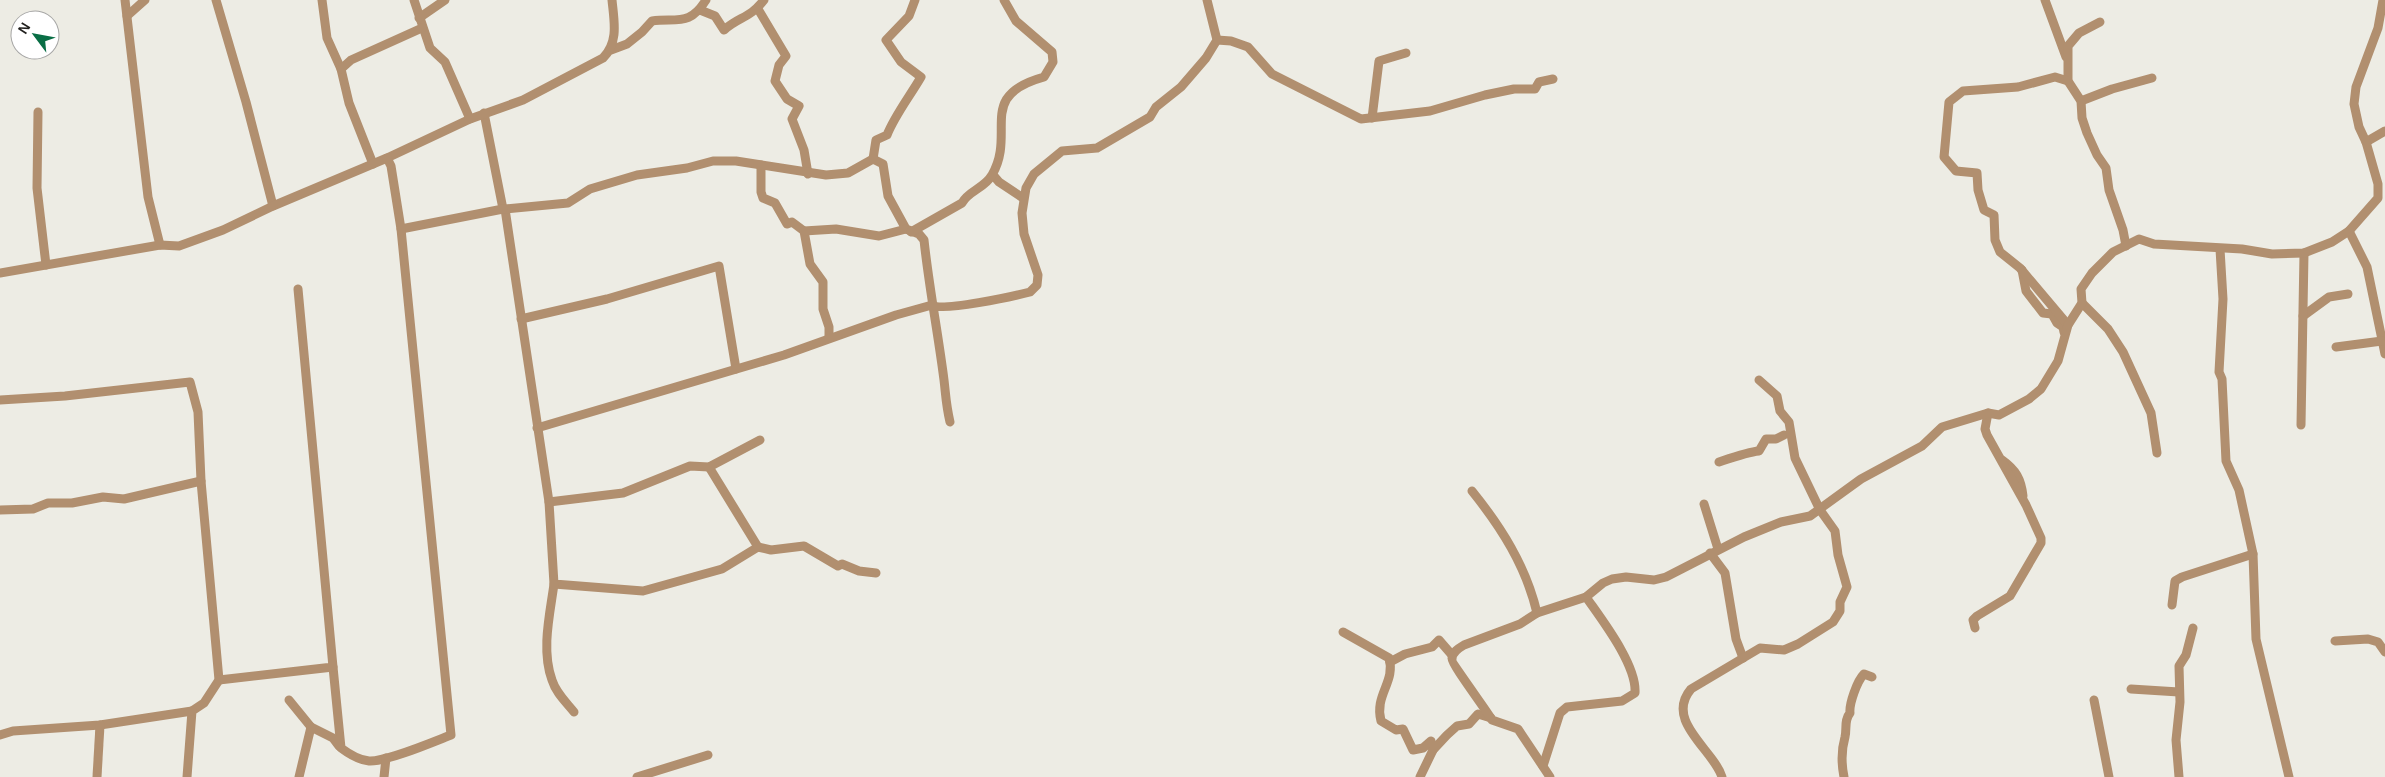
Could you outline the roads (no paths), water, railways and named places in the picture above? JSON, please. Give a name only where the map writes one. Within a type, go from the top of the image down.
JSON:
[{"type":"street","points":[[125,0],[148,197],[160,244]]},
{"type":"street","points":[[127,16],[145,0]]},
{"type":"street","points":[[216,0],[246,102],[273,206]]},
{"type":"street","points":[[322,0],[327,38],[341,68],[349,103],[373,164]]},
{"type":"street","points":[[414,0],[430,48],[446,62],[470,118]]},
{"type":"street","points":[[419,18],[445,0]]},
{"type":"street","points":[[611,50],[614,38],[612,0]]},
{"type":"street","points":[[0,273],[160,244],[179,246],[223,230],[273,206],[387,158],[470,118],[523,100],[603,58],[611,50],[627,44],[652,21],[681,21],[690,18],[700,10],[706,0]]},
{"type":"street","points":[[700,10],[715,16],[724,30],[758,9],[764,0]]},
{"type":"street","points":[[873,159],[876,140],[887,135],[893,120],[903,109],[921,77],[902,62],[886,40],[909,16],[915,0]]},
{"type":"street","points":[[761,165],[761,192],[763,198],[774,203],[787,224],[792,222],[804,231],[836,229],[879,236],[908,230],[962,203],[965,196],[976,191],[993,175],[1003,140],[1000,125],[1004,103],[1024,83],[1044,77],[1053,62],[1052,52],[1016,21],[1004,0]]},
{"type":"street","points":[[537,428],[736,369],[932,305],[937,308],[955,306],[1016,296],[1035,289],[1038,275],[1024,234],[1022,220],[1023,198],[1034,174],[1062,150],[1097,148],[1150,117],[1156,106],[1181,87],[1206,58],[1217,40],[1208,0]]},
{"type":"street","points":[[2045,0],[2067,59]]},
{"type":"street","points":[[1550,777],[1518,729],[1512,725],[1497,723],[1491,718],[1479,698],[1455,669],[1451,660],[1452,655],[1464,644],[1520,624],[1537,613],[1586,597],[1603,583],[1612,579],[1626,577],[1654,580],[1666,577],[1714,551],[1781,522],[1802,518],[1820,510],[1861,479],[1922,446],[1942,427],[1988,413],[1999,415],[2015,407],[2042,389],[2058,361],[2068,326],[2082,303],[2082,289],[2092,273],[2113,252],[2139,239],[2154,244],[2272,254],[2304,253],[2332,242],[2349,231],[2382,200],[2366,142],[2359,127],[2354,104],[2356,87],[2378,28],[2382,0]]},
{"type":"street","points":[[758,9],[786,56],[779,66],[775,81],[787,99],[799,106],[792,119],[804,150],[808,174]]},
{"type":"street","points":[[2100,22],[2079,33],[2068,46],[2068,81],[2081,101],[2082,118],[2097,156],[2106,168],[2109,190],[2123,230],[2126,246]]},
{"type":"street","points":[[341,68],[351,60],[422,28]]},
{"type":"street","points":[[1217,40],[1240,43],[1255,53],[1268,70],[1280,79],[1362,119],[1430,111],[1485,95],[1514,90],[1535,89],[1539,82],[1553,79]]},
{"type":"street","points":[[1372,118],[1379,62],[1406,53]]},
{"type":"street","points":[[2068,81],[2055,77],[2018,87],[1963,90],[1949,102],[1944,157],[1956,171],[1977,173],[1978,190],[1984,210],[1994,215],[1996,242],[2004,256],[2022,270],[2068,326]]},
{"type":"street","points":[[2081,101],[2112,89],[2152,78]]},
{"type":"street","points":[[38,112],[38,188],[46,265]]},
{"type":"street","points":[[484,113],[504,209],[549,502],[554,584],[547,659],[552,680],[558,694],[574,712]]},
{"type":"street","points":[[2366,142],[2385,131]]},
{"type":"street","points":[[289,700],[311,727],[333,738],[341,748],[351,755],[369,761],[386,758],[451,735],[401,229],[391,166],[387,158]]},
{"type":"street","points":[[401,229],[504,209],[568,203],[590,189],[637,175],[687,168],[713,161],[736,161],[808,174],[826,175],[848,172],[873,159]]},
{"type":"street","points":[[873,159],[883,164],[888,196],[908,230],[919,234],[924,240],[944,382],[944,401],[950,422]]},
{"type":"street","points":[[993,175],[999,182],[1023,198]]},
{"type":"street","points":[[804,231],[810,264],[823,282],[824,309],[829,327],[829,338]]},
{"type":"street","points":[[2349,231],[2367,267],[2385,354]]},
{"type":"street","points":[[2220,249],[2224,299],[2219,372],[2222,379],[2226,461],[2239,490],[2253,554],[2256,639],[2289,777]]},
{"type":"street","points":[[2301,426],[2304,253]]},
{"type":"street","points":[[522,319],[607,299],[719,266],[736,369]]},
{"type":"street","points":[[2022,270],[2026,291],[2043,313],[2052,314],[2057,323],[2063,327],[2065,335]]},
{"type":"street","points":[[298,289],[341,748]]},
{"type":"street","points":[[2303,316],[2329,297],[2348,294]]},
{"type":"street","points":[[2082,303],[2108,329],[2123,352],[2151,413],[2157,453]]},
{"type":"street","points":[[2336,347],[2382,341]]},
{"type":"street","points":[[1759,380],[1779,400],[1780,412],[1792,429],[1792,446]]},
{"type":"street","points":[[0,400],[65,396],[190,382],[198,412],[201,481],[219,680],[204,703],[192,712],[100,725],[13,732],[0,735]]},
{"type":"street","points":[[1975,628],[1973,620],[1976,616],[2010,596],[2041,543],[2041,538],[2025,503],[2019,476],[2016,475],[2013,467],[2001,459],[1985,429],[1988,413]]},
{"type":"street","points":[[1719,462],[1759,451],[1766,439],[1776,439],[1784,435],[1792,446],[1820,510],[1835,531],[1838,555],[1847,587],[1840,602],[1840,611],[1833,622],[1798,644],[1784,650],[1760,648],[1691,689],[1685,696],[1683,714],[1698,744],[1720,769],[1722,777]]},
{"type":"street","points":[[549,502],[623,494],[690,466],[709,467],[760,440]]},
{"type":"street","points":[[709,467],[758,547]]},
{"type":"street","points":[[0,510],[33,509],[48,504],[72,503],[103,497],[124,499],[201,481]]},
{"type":"street","points":[[1472,490],[1500,526],[1522,568],[1537,613]]},
{"type":"street","points":[[1704,504],[1714,551],[1725,573],[1736,639],[1743,658]]},
{"type":"street","points":[[554,584],[643,591],[722,568],[758,547],[771,550],[804,546],[838,566],[842,564],[859,571],[876,573]]},
{"type":"street","points":[[2172,605],[2175,581],[2253,554]]},
{"type":"street","points":[[1542,766],[1560,714],[1568,707],[1578,704],[1622,701],[1635,693],[1634,682],[1618,644],[1586,597]]},
{"type":"street","points":[[2178,777],[2176,740],[2179,666],[2186,655],[2193,628]]},
{"type":"street","points":[[1343,632],[1389,658],[1388,684],[1379,702],[1381,721],[1396,730],[1403,730],[1413,750],[1423,748],[1431,741],[1433,750]]},
{"type":"street","points":[[2335,640],[2368,639],[2378,642],[2385,652]]},
{"type":"street","points":[[1390,662],[1405,654],[1432,647],[1439,640],[1452,655]]},
{"type":"street","points":[[219,680],[333,667]]},
{"type":"street","points":[[1844,777],[1841,749],[1845,736],[1846,718],[1850,713],[1849,707],[1859,679],[1864,674],[1872,677]]},
{"type":"street","points":[[2131,689],[2179,692]]},
{"type":"street","points":[[2094,700],[2108,777]]},
{"type":"street","points":[[187,777],[192,712]]},
{"type":"street","points":[[1420,777],[1433,750],[1454,728],[1470,723],[1476,715],[1491,718]]},
{"type":"street","points":[[97,777],[100,725]]},
{"type":"street","points":[[299,777],[311,727]]},
{"type":"street","points":[[637,777],[708,755]]},
{"type":"street","points":[[384,777],[386,758]]}]
